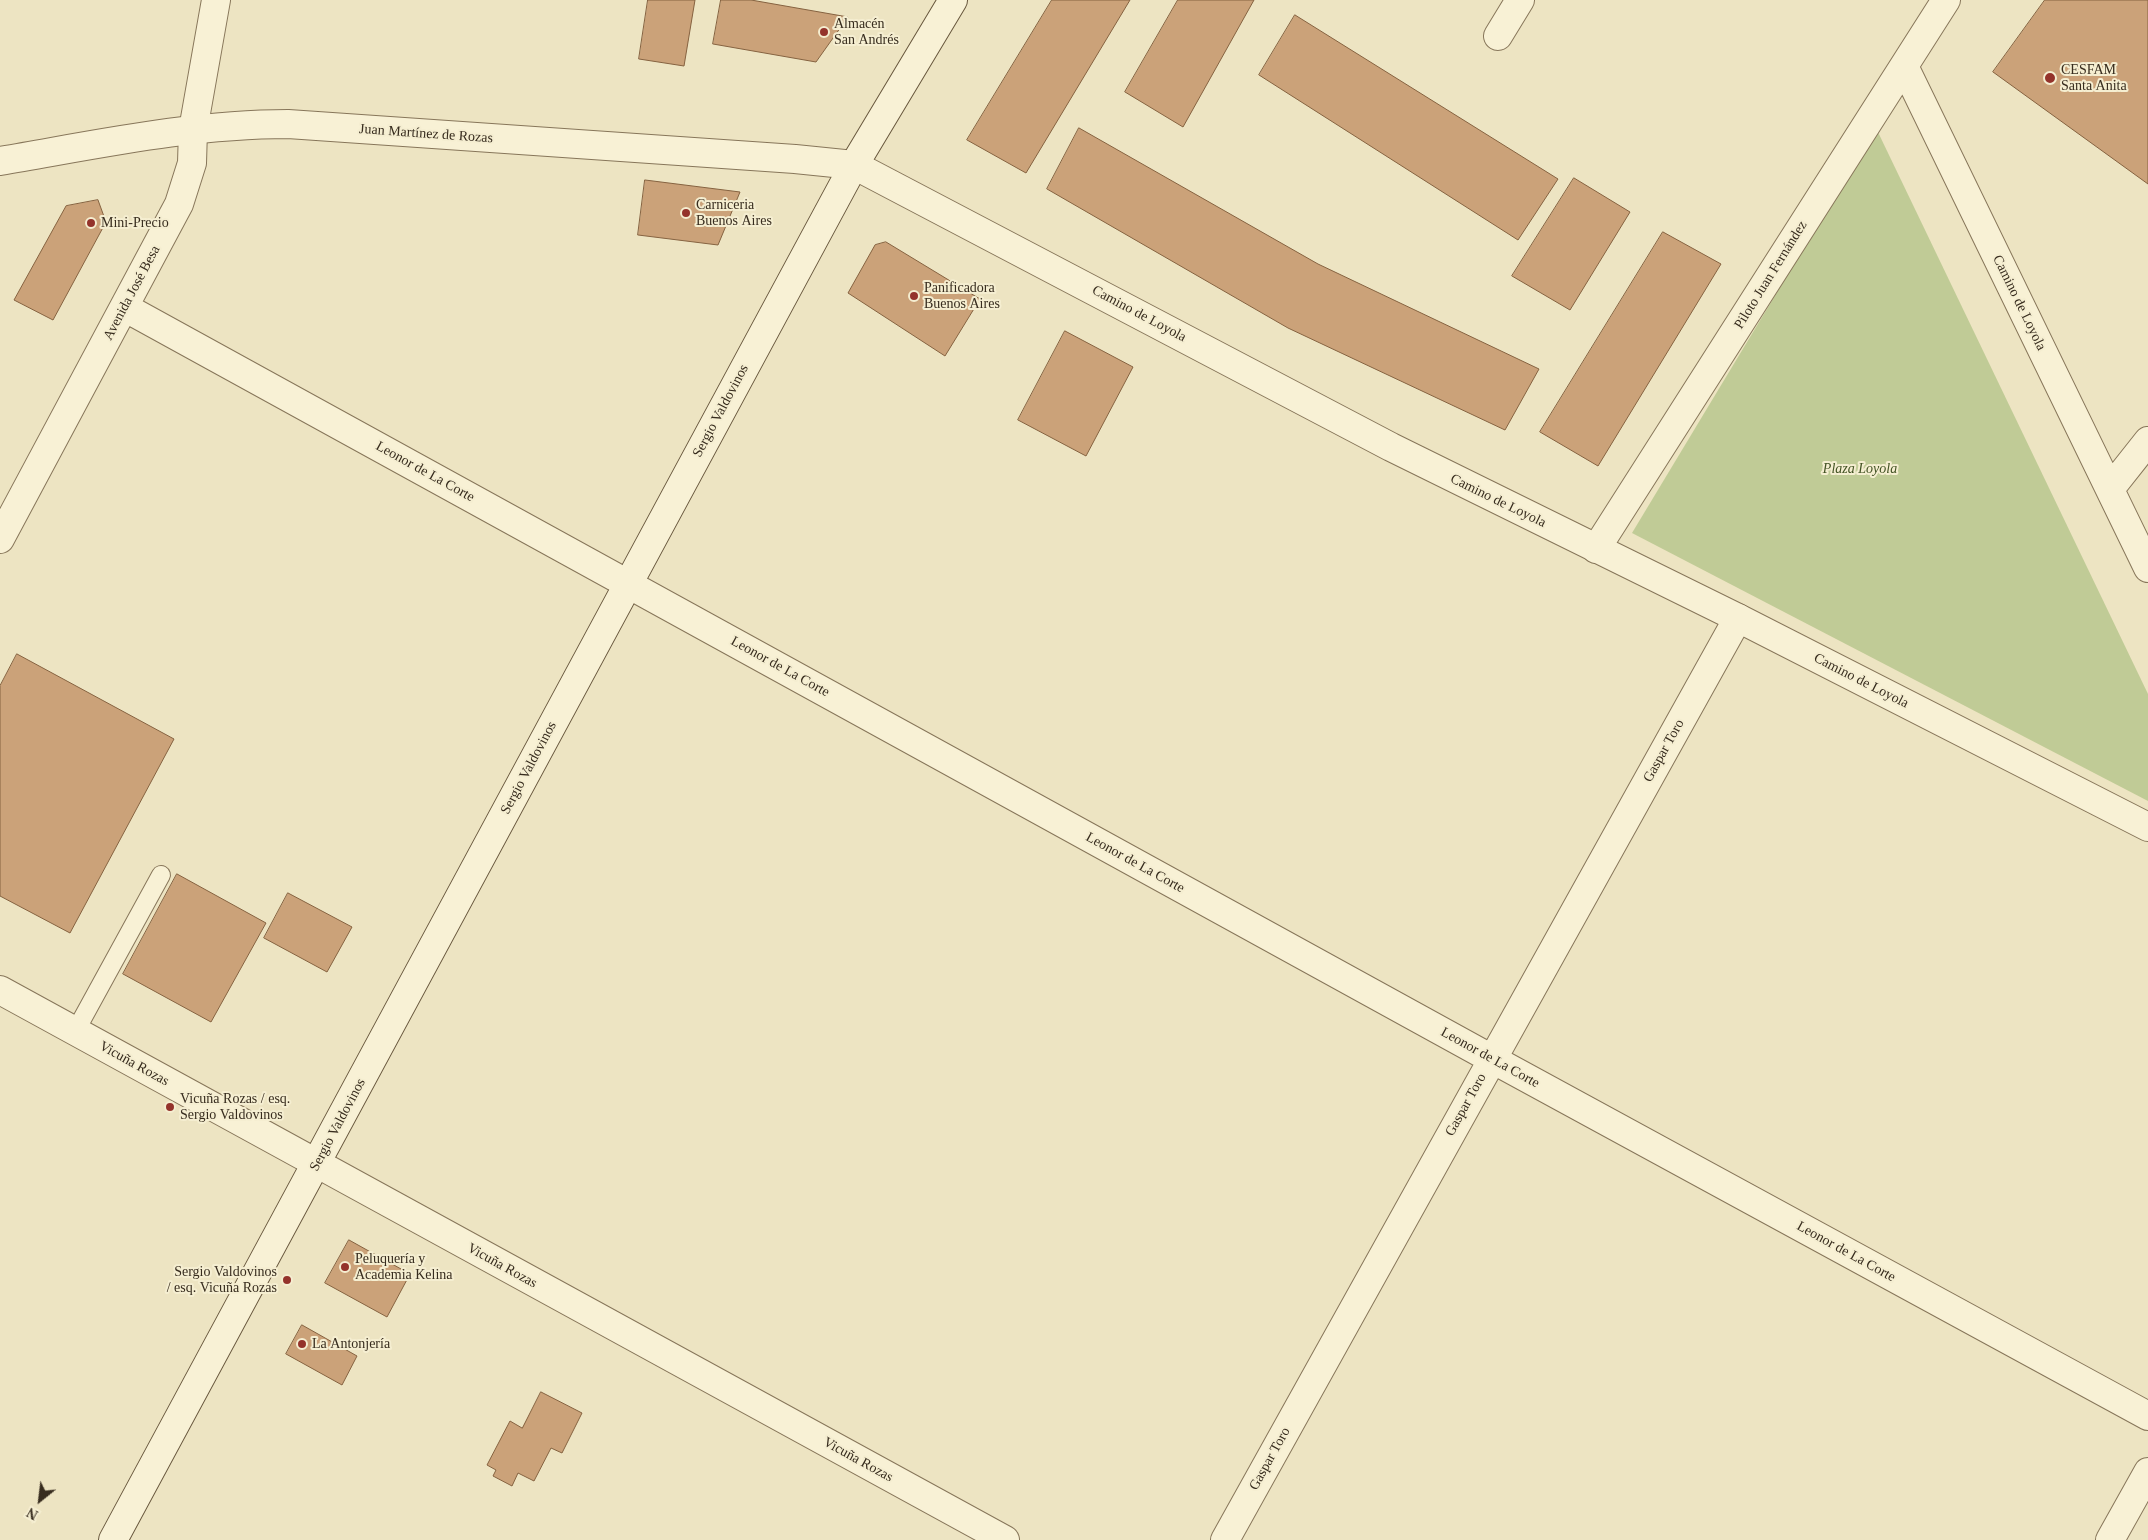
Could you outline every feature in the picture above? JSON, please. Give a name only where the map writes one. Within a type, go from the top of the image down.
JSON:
[{"type":"street","name":"Avenida José Besa","points":[[0,539],[182,197],[192,163],[193,130],[216,0]]},
{"type":"street","name":"Sergio Valdovinos","points":[[113,1540],[854,165],[953,0]]},
{"type":"street","points":[[1498,36],[1520,0]]},
{"type":"street","name":"Piloto Juan Fernández","points":[[1596,549],[1946,0]]},
{"type":"street","name":"Camino de Loyola","points":[[1904,66],[2148,568]]},
{"type":"street","name":"Juan Martínez de Rozas","points":[[0,161],[193,130],[249,124],[288,124],[796,159],[854,165]]},
{"type":"street","name":"Camino de Loyola","points":[[854,165],[1391,447],[1738,618],[2148,827]]},
{"type":"street","name":"Leonor de La Corte","points":[[124,307],[1492,1059],[2148,1416]]},
{"type":"street","points":[[2110,489],[2148,441]]},
{"type":"street","name":"Gaspar Toro","points":[[1225,1540],[1738,618]]},
{"type":"street","name":"Vicuña Rozas","points":[[0,990],[316,1165],[1005,1540]]},
{"type":"street","points":[[2110,1540],[2148,1472]]},
{"type":"lane","points":[[75,1032],[161,875]]},
{"type":"green space","name":"Plaza Loyola","points":[[1876,128],[2148,694],[2148,801],[1632,533]]},
{"type":"building","points":[[648,0],[695,0],[684,66],[639,59]]},
{"type":"building","points":[[721,0],[751,0],[848,17],[816,62],[713,44]]},
{"type":"building","points":[[1052,0],[1130,0],[1026,173],[967,140]]},
{"type":"building","points":[[1178,0],[1254,0],[1183,127],[1125,92]]},
{"type":"building","points":[[2045,0],[2148,0],[2148,184],[1993,72]]},
{"type":"building","points":[[1295,15],[1558,179],[1518,240],[1259,75]]},
{"type":"building","points":[[1079,128],[1318,264],[1539,369],[1505,430],[1288,328],[1047,189]]},
{"type":"building","points":[[1574,178],[1630,212],[1570,310],[1512,276]]},
{"type":"building","name":"Carniceria Buenos Aires","points":[[645,180],[740,192],[718,245],[638,235]]},
{"type":"building","points":[[98,200],[106,222],[53,320],[14,300],[66,206]]},
{"type":"building","points":[[1663,232],[1721,264],[1598,466],[1540,432]]},
{"type":"building","name":"Panificadora Buenos Aires","points":[[886,242],[980,299],[945,356],[848,293],[875,245]]},
{"type":"building","points":[[1065,331],[1133,367],[1086,456],[1018,420]]},
{"type":"building","points":[[17,654],[174,739],[70,933],[0,896],[0,686]]},
{"type":"building","points":[[177,874],[266,923],[211,1022],[123,974]]},
{"type":"building","points":[[288,893],[352,927],[327,972],[264,938]]},
{"type":"building","points":[[349,1240],[410,1274],[387,1317],[325,1283]]},
{"type":"building","points":[[302,1325],[357,1356],[342,1385],[286,1354]]},
{"type":"building","points":[[541,1392],[582,1413],[562,1453],[551,1448],[534,1481],[518,1473],[512,1486],[493,1476],[496,1470],[487,1465],[510,1421],[522,1428]]},
{"type":"place","name":"Almacén San Andrés","points":[[824,32]]},
{"type":"place","name":"CESFAM Santa Anita","points":[[2050,78]]},
{"type":"place","name":"Carniceria Buenos Aires","points":[[686,213]]},
{"type":"place","name":"Mini-Precio","points":[[91,223]]},
{"type":"place","name":"Panificadora Buenos Aires","points":[[914,296]]},
{"type":"place","name":"Vicuña Rozas / esq. Sergio Valdovinos","points":[[170,1107]]},
{"type":"place","name":"Peluquería y Academia Kelina","points":[[345,1267]]},
{"type":"place","name":"Sergio Valdovinos / esq. Vicuña Rozas","points":[[287,1280]]},
{"type":"place","name":"La Antonjería","points":[[302,1344]]}]
